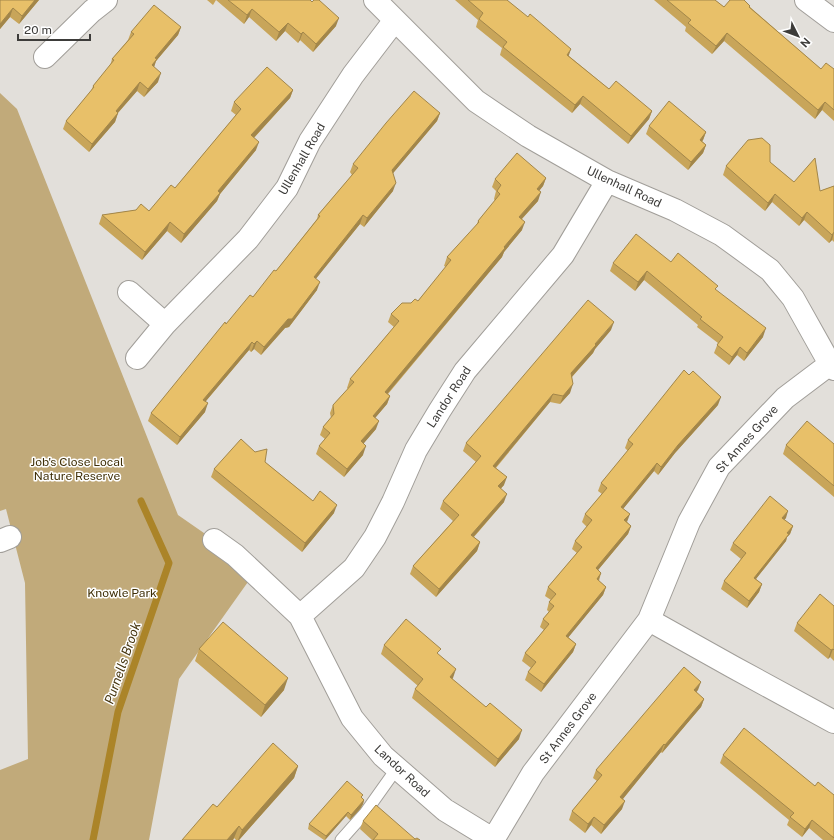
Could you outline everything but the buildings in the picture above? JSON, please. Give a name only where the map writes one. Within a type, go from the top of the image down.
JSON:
[{"type":"street","points":[[45,57],[92,11],[106,0]]},
{"type":"street","name":"Ullenhall Road","points":[[375,0],[476,101],[528,136],[606,181],[675,210],[722,235],[770,270],[793,298],[832,367]]},
{"type":"street","points":[[806,0],[834,21]]},
{"type":"street","name":"Ullenhall Road","points":[[137,358],[165,324],[248,239],[287,188],[310,141],[353,75],[395,20]]},
{"type":"street","name":"Landor Road","points":[[300,616],[354,568],[375,537],[393,502],[416,450],[461,378],[562,255],[606,181]]},
{"type":"street","points":[[129,292],[165,324]]},
{"type":"street","name":"St Annes Grove","points":[[494,840],[533,774],[649,620],[689,522],[719,468],[785,398],[832,367]]},
{"type":"street","name":"Landor Road","points":[[214,540],[235,555],[300,616],[352,718],[383,756],[446,810],[494,840]]},
{"type":"street","points":[[649,620],[739,671],[834,722]]},
{"type":"lane","points":[[341,840],[365,813],[397,768]]},
{"type":"green space","name":"Knowle Park","points":[[0,93],[17,109],[178,515],[214,540],[255,572],[179,679],[149,840],[0,840],[0,770],[28,759],[25,583],[6,509],[0,511]]},
{"type":"waterway","name":"Purnells Brook","points":[[93,840],[118,712],[169,563],[141,501]]},
{"type":"park label","name":"Job's Close Local Nature Reserve","points":[[77,469]]}]
